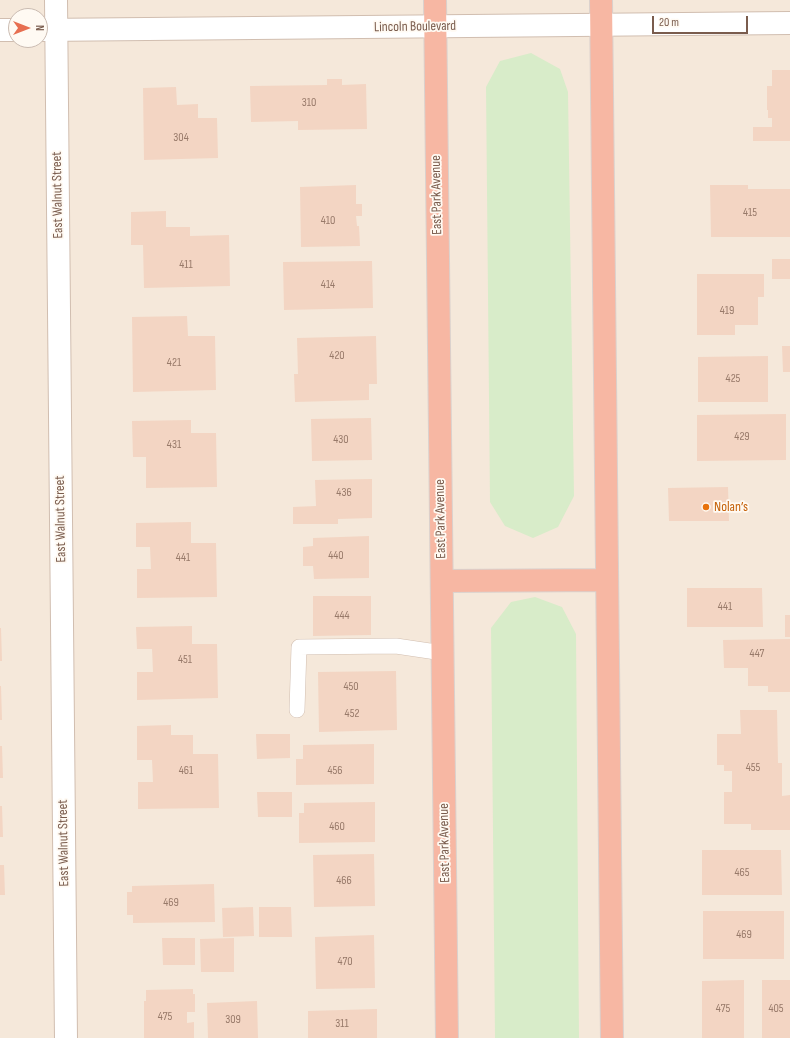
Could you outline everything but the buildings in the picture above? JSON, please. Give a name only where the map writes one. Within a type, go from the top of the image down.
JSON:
[{"type":"highway","name":"East Park Avenue","points":[[435,0],[447,1038]]},
{"type":"highway","points":[[601,0],[612,1038]]},
{"type":"highway","points":[[442,581],[607,580]]},
{"type":"street","name":"East Walnut Street","points":[[56,0],[48,30],[66,1038]]},
{"type":"street","name":"Lincoln Boulevard","points":[[48,30],[790,23]]},
{"type":"lane","points":[[297,710],[299,647],[396,646],[443,653]]},
{"type":"shaded area","points":[[0,0],[790,0],[790,1038],[0,1038]]},
{"type":"green space","points":[[531,53],[560,69],[568,92],[574,496],[558,527],[533,538],[505,526],[490,502],[486,87],[500,61]]},
{"type":"green space","points":[[535,597],[562,607],[576,634],[579,1038],[495,1038],[491,628],[511,602]]},
{"type":"place","name":"Nolan’s","points":[[706,507]]}]
